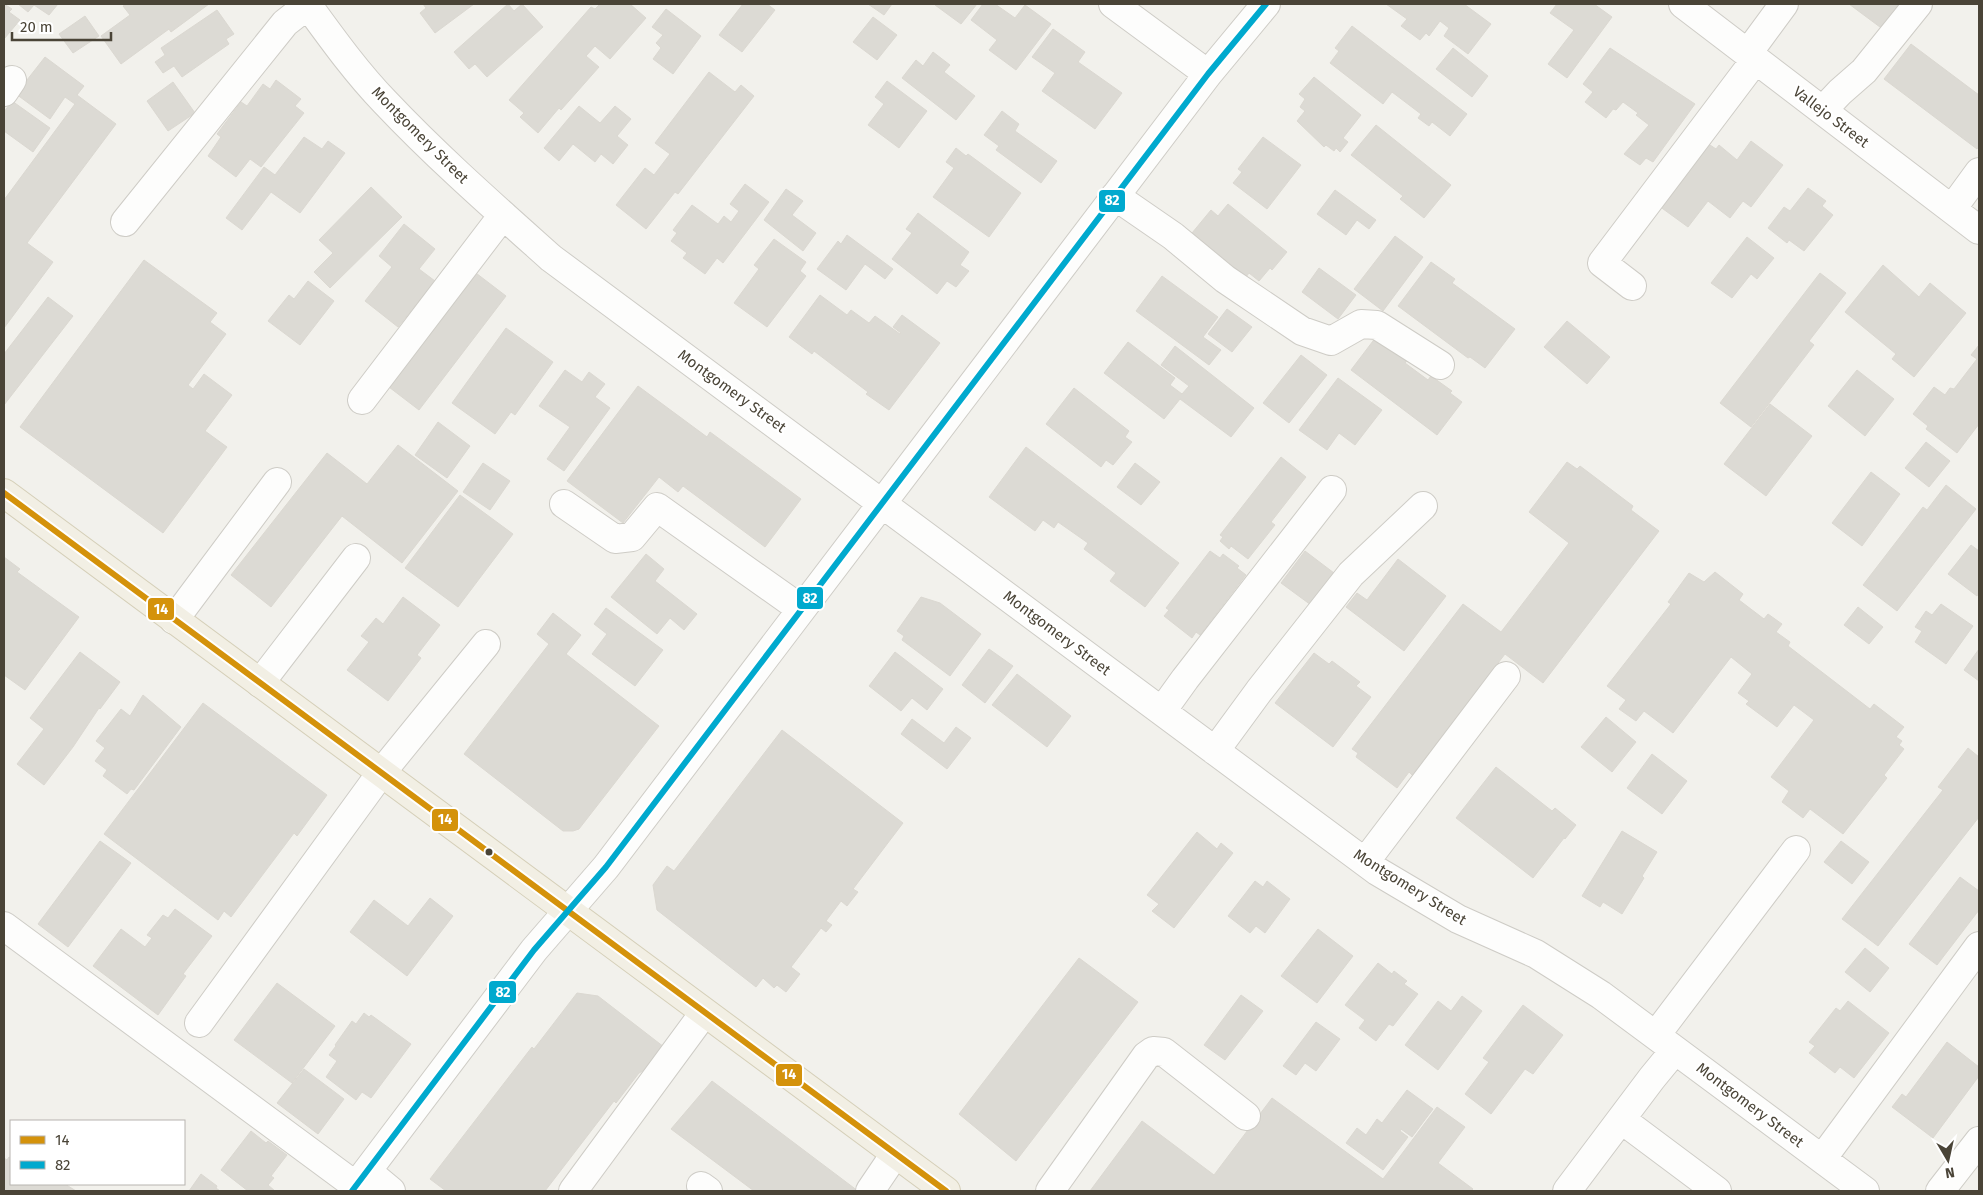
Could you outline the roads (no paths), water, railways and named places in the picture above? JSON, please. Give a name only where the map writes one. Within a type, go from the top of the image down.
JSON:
[{"type":"main road","points":[[4,493],[946,1191]]},
{"type":"street","points":[[125,222],[285,23],[307,4]]},
{"type":"street","name":"Montgomery Street","points":[[307,4],[337,45],[383,101],[461,178],[552,258],[1377,871],[1458,919],[1536,954],[1601,995],[1865,1191]]},
{"type":"street","points":[[1113,4],[1208,74]]},
{"type":"street","points":[[358,1183],[534,950],[612,859],[1208,74],[1266,4]]},
{"type":"street","name":"Vallejo Street","points":[[1683,4],[1979,230]]},
{"type":"street","points":[[1632,286],[1602,263],[1752,56],[1784,4]]},
{"type":"street","points":[[1823,110],[1864,70],[1918,4]]},
{"type":"street","points":[[1952,209],[1979,172]]},
{"type":"street","points":[[1115,196],[1173,236],[1225,279],[1302,331],[1332,342],[1361,324],[1377,326],[1440,364]]},
{"type":"street","points":[[362,400],[503,215]]},
{"type":"street","points":[[174,620],[277,482]]},
{"type":"street","points":[[1162,711],[1184,679],[1332,490]]},
{"type":"street","points":[[564,504],[614,540],[632,537],[657,507],[801,609]]},
{"type":"street","points":[[1215,751],[1259,691],[1351,574],[1423,506]]},
{"type":"street","points":[[260,683],[356,558]]},
{"type":"street","points":[[199,1023],[381,774],[486,644]]},
{"type":"street","points":[[1365,862],[1506,676]]},
{"type":"street","points":[[1567,1191],[1652,1078],[1666,1042],[1796,850]]},
{"type":"street","points":[[4,926],[358,1183],[391,1191]]},
{"type":"street","points":[[1822,1159],[1979,946]]},
{"type":"street","points":[[573,1191],[704,1013]]},
{"type":"street","points":[[1050,1191],[1146,1056],[1153,1051],[1164,1052],[1246,1116]]},
{"type":"street","points":[[1622,1120],[1716,1191]]},
{"type":"street","points":[[1940,1191],[1979,1140]]},
{"type":"street","points":[[870,1191],[895,1154]]}]
